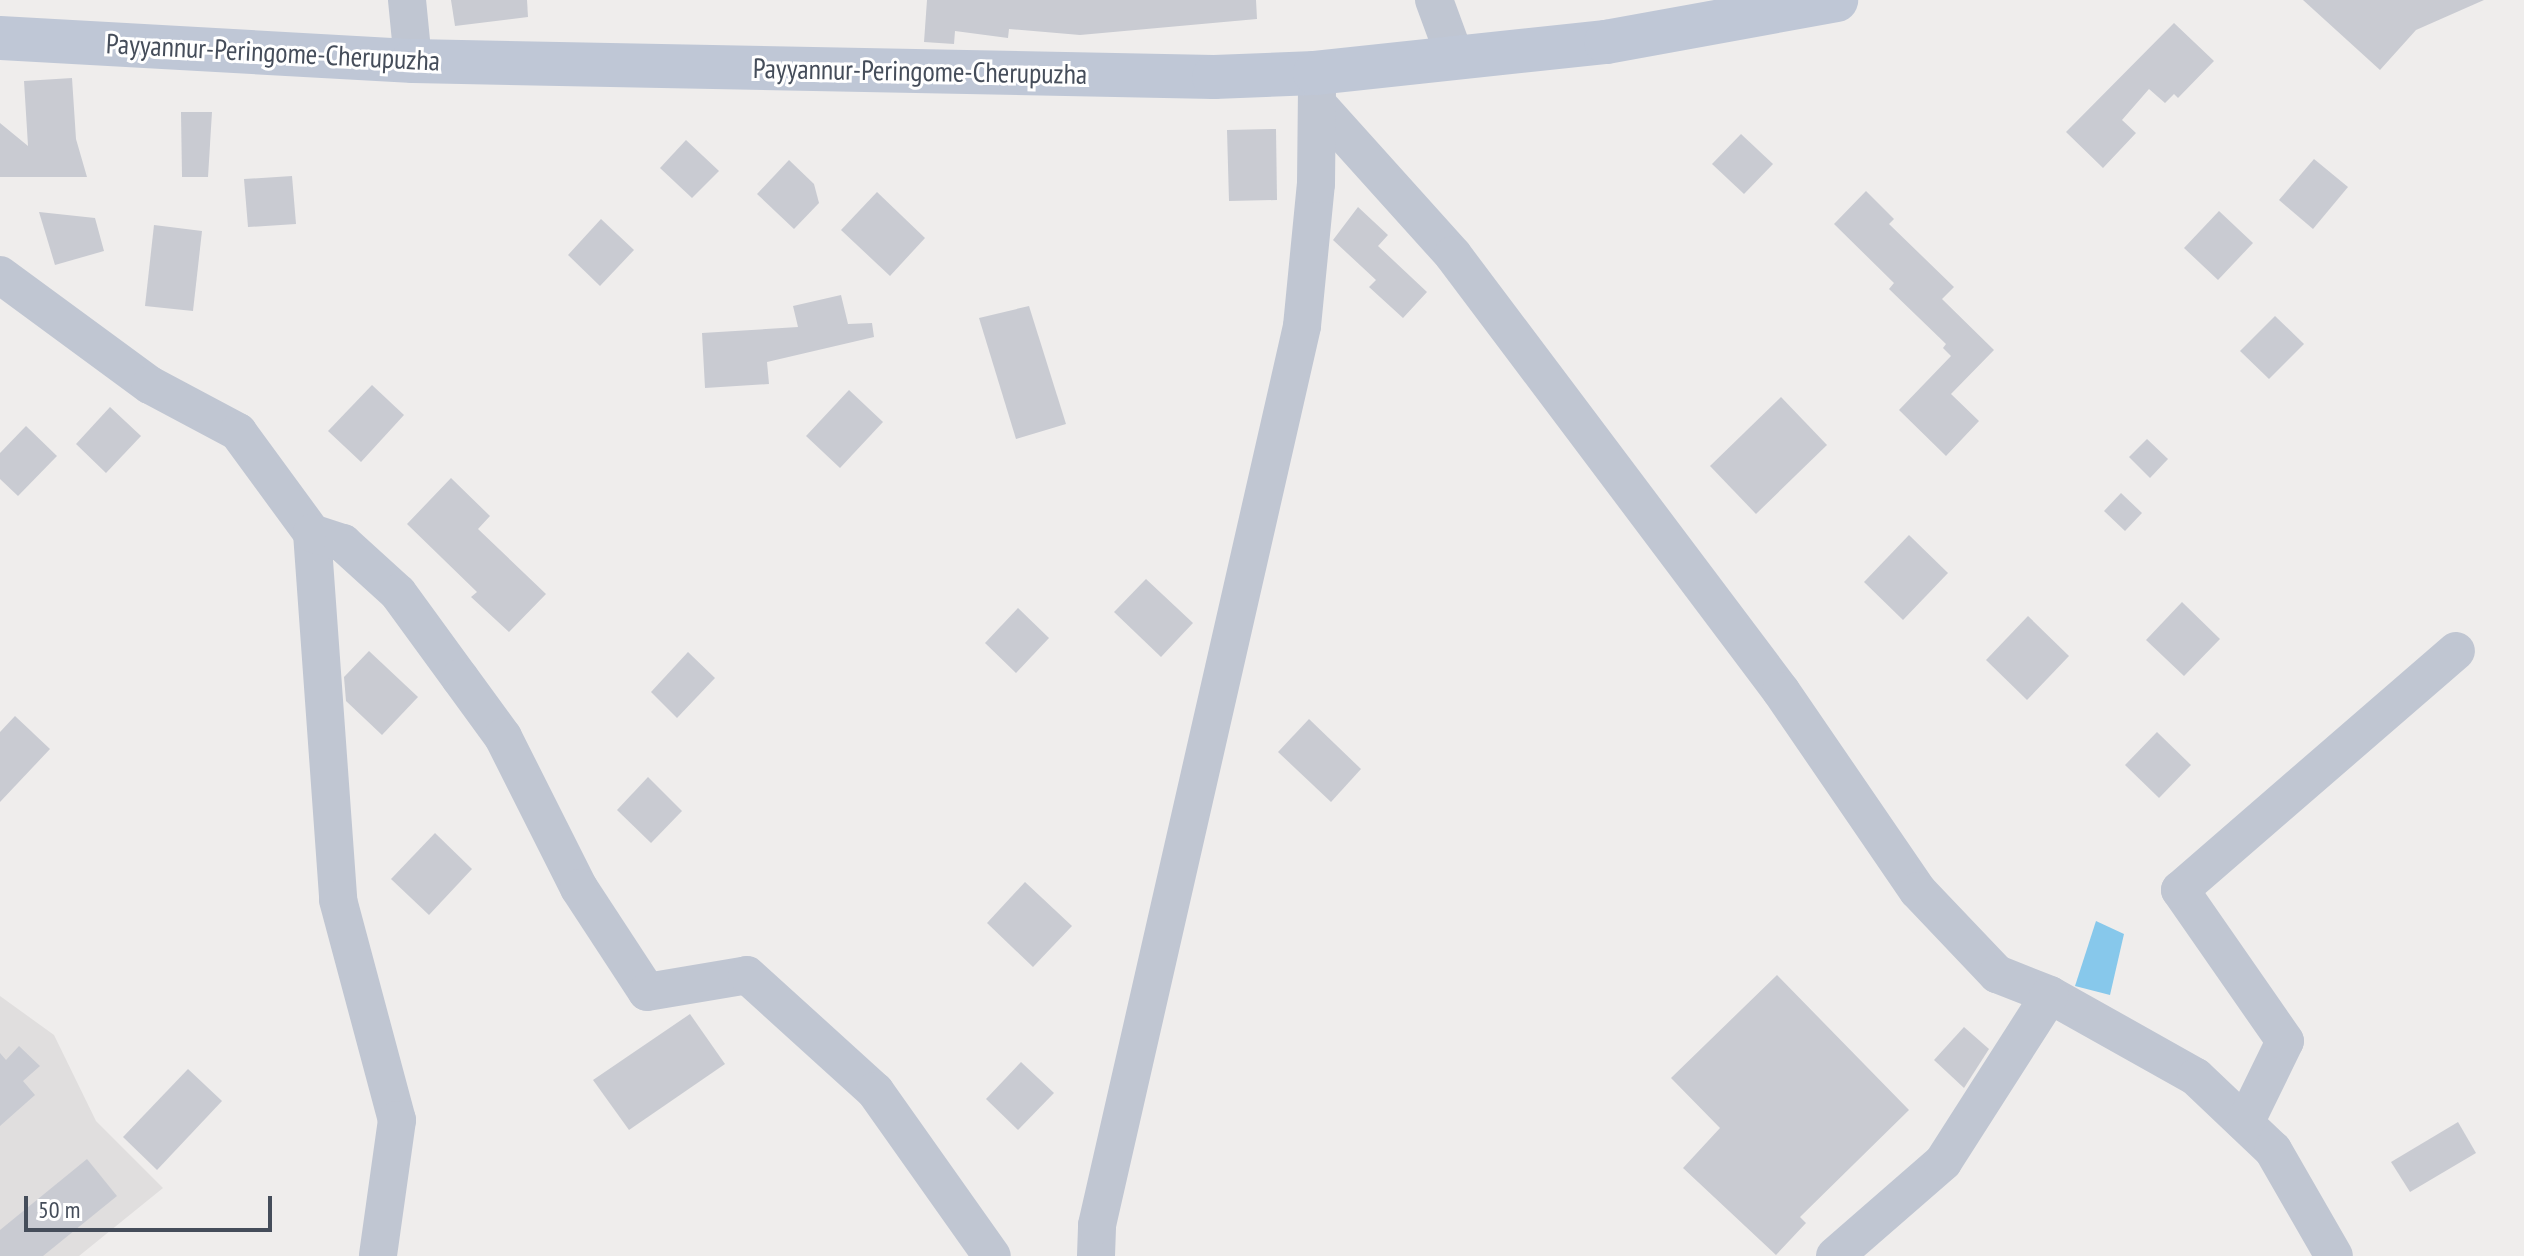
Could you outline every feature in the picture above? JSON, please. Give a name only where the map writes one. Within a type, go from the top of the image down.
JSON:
[{"type":"main road","name":"Payyannur-Peringome-Cherupuzha","points":[[0,38],[413,61],[1214,77],[1317,89],[1455,57],[1606,42],[1836,0]]},
{"type":"street","points":[[407,0],[413,61]]},
{"type":"street","points":[[1434,0],[1455,57]]},
{"type":"street","points":[[1317,89],[1453,255],[1781,691],[1918,891],[1997,974],[2050,995],[2196,1077],[2273,1150],[2309,1206],[2334,1256]]},
{"type":"street","points":[[1096,1256],[1100,1210],[1302,326],[1317,89]]},
{"type":"street","points":[[0,275],[150,385],[238,432],[312,533],[338,900],[397,1120],[378,1256]]},
{"type":"street","points":[[312,533],[343,543],[398,593],[469,689],[503,737],[579,888],[647,992],[747,975],[875,1091],[992,1256]]},
{"type":"street","points":[[2245,1123],[2285,1041],[2180,890],[2456,651]]},
{"type":"street","points":[[1835,1256],[1943,1162],[2050,995]]},
{"type":"shaded area","points":[[0,996],[54,1035],[96,1121],[163,1188],[79,1256],[0,1256]]},
{"type":"water","points":[[2096,921],[2124,934],[2110,995],[2075,986]]},
{"type":"building","points":[[451,0],[527,0],[528,17],[455,26]]},
{"type":"building","points":[[927,0],[1256,0],[1257,19],[1080,35],[1009,29],[1008,38],[955,31],[954,44],[924,42]]},
{"type":"building","points":[[2303,0],[2484,0],[2416,30],[2380,70]]},
{"type":"building","points":[[2174,23],[2214,61],[2178,98],[2174,94],[2165,103],[2149,89],[2122,120],[2136,133],[2103,168],[2066,132]]},
{"type":"building","points":[[72,78],[76,139],[87,177],[0,177],[0,123],[28,146],[24,81]]},
{"type":"building","points":[[181,112],[212,112],[208,177],[182,177]]},
{"type":"building","points":[[1276,129],[1277,200],[1229,201],[1227,130]]},
{"type":"building","points":[[1741,134],[1773,164],[1744,194],[1712,164]]},
{"type":"building","points":[[686,140],[719,171],[692,198],[660,168]]},
{"type":"building","points":[[2314,159],[2348,187],[2313,229],[2279,200]]},
{"type":"building","points":[[789,160],[814,184],[819,203],[794,229],[757,194]]},
{"type":"building","points":[[292,176],[296,224],[248,227],[244,179]]},
{"type":"building","points":[[1866,191],[1894,219],[1889,224],[1954,287],[1942,299],[1994,350],[1951,394],[1979,421],[1946,456],[1899,410],[1951,356],[1943,348],[1946,344],[1889,289],[1894,283],[1834,224]]},
{"type":"building","points":[[877,192],[925,238],[890,276],[841,230]]},
{"type":"building","points":[[1358,207],[1388,235],[1378,246],[1427,292],[1403,318],[1369,287],[1376,280],[1333,240]]},
{"type":"building","points":[[2219,211],[2253,243],[2218,280],[2184,248]]},
{"type":"building","points":[[39,212],[95,218],[104,251],[55,265]]},
{"type":"building","points":[[601,219],[634,250],[600,286],[568,255]]},
{"type":"building","points":[[154,225],[202,231],[193,311],[145,306]]},
{"type":"building","points":[[841,295],[848,324],[872,323],[874,337],[767,362],[769,384],[705,388],[702,333],[798,327],[793,306]]},
{"type":"building","points":[[1029,306],[1066,424],[1016,439],[979,318]]},
{"type":"building","points":[[2275,316],[2304,344],[2269,379],[2240,351]]},
{"type":"building","points":[[372,385],[404,415],[361,462],[328,431]]},
{"type":"building","points":[[849,390],[883,422],[840,468],[806,436]]},
{"type":"building","points":[[1781,397],[1827,445],[1756,514],[1710,466]]},
{"type":"building","points":[[110,407],[141,436],[106,473],[76,444]]},
{"type":"building","points":[[26,426],[57,456],[18,496],[0,479],[0,453]]},
{"type":"building","points":[[2147,439],[2168,459],[2150,478],[2129,457]]},
{"type":"building","points":[[451,478],[490,516],[478,529],[546,594],[509,632],[471,597],[477,592],[407,524]]},
{"type":"building","points":[[2121,493],[2142,513],[2125,531],[2104,511]]},
{"type":"building","points":[[1909,535],[1948,573],[1903,620],[1864,582]]},
{"type":"building","points":[[1146,579],[1193,623],[1161,657],[1114,612]]},
{"type":"building","points":[[2182,602],[2220,639],[2184,676],[2146,640]]},
{"type":"building","points":[[1018,608],[1049,638],[1016,673],[985,643]]},
{"type":"building","points":[[2028,616],[2069,656],[2027,700],[1986,660]]},
{"type":"building","points":[[369,651],[418,697],[382,735],[346,701],[344,677]]},
{"type":"building","points":[[688,652],[715,678],[677,718],[651,692]]},
{"type":"building","points":[[15,716],[50,749],[0,802],[0,732]]},
{"type":"building","points":[[1309,719],[1361,769],[1331,802],[1278,752]]},
{"type":"building","points":[[2157,732],[2191,765],[2159,798],[2125,765]]},
{"type":"building","points":[[648,777],[682,811],[651,843],[617,810]]},
{"type":"building","points":[[435,833],[472,869],[429,915],[391,879]]},
{"type":"building","points":[[1025,882],[1072,926],[1033,967],[987,923]]},
{"type":"building","points":[[1777,975],[1909,1110],[1800,1217],[1806,1223],[1776,1255],[1683,1168],[1720,1128],[1671,1078]]},
{"type":"building","points":[[690,1014],[725,1064],[629,1130],[593,1080]]},
{"type":"building","points":[[1964,1027],[1989,1049],[1964,1088],[1934,1060]]},
{"type":"building","points":[[19,1046],[40,1066],[23,1081],[35,1095],[0,1126],[0,1053],[6,1060]]},
{"type":"building","points":[[1021,1062],[1054,1093],[1018,1130],[986,1099]]},
{"type":"building","points":[[188,1069],[222,1101],[157,1170],[123,1137]]},
{"type":"building","points":[[2458,1122],[2476,1153],[2410,1192],[2391,1162]]},
{"type":"building","points":[[87,1159],[117,1196],[43,1256],[0,1256],[0,1230]]}]
